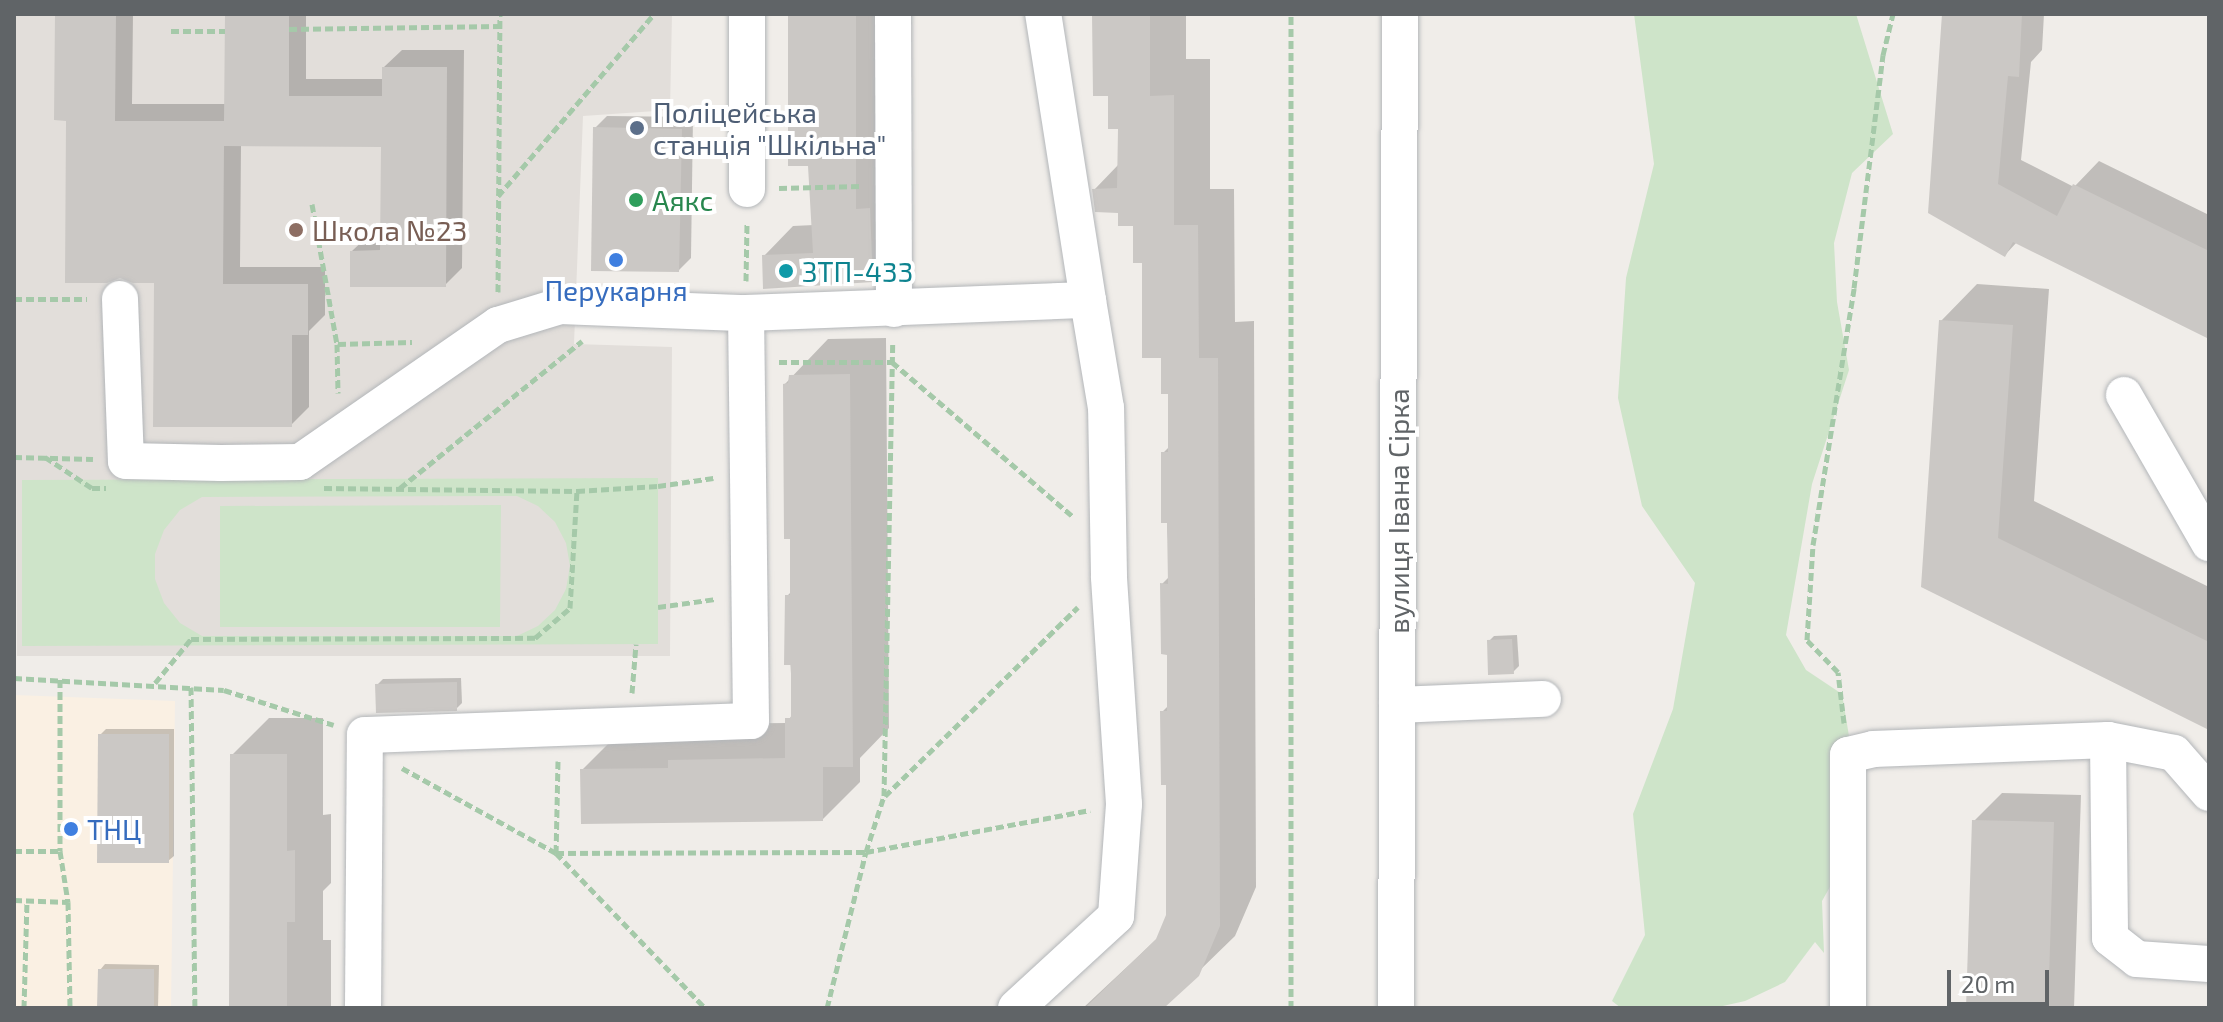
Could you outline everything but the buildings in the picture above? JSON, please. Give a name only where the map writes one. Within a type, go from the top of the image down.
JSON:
[{"type":"street","points":[[747,14],[747,189]]},
{"type":"street","points":[[893,14],[894,309]]},
{"type":"street","points":[[1016,1008],[1116,916],[1124,804],[1109,561],[1106,408],[1043,14]]},
{"type":"street","name":"вулиця Івана Сірка","points":[[1396,1008],[1400,14]]},
{"type":"street","points":[[120,299],[126,461],[300,462],[498,325],[560,306],[746,313],[1088,300]]},
{"type":"street","points":[[363,1008],[365,735],[751,721],[745,473],[746,313]]},
{"type":"street","points":[[2124,395],[2209,543]]},
{"type":"street","points":[[1397,705],[1543,699]]},
{"type":"street","points":[[2108,740],[2110,938],[2137,959],[2209,964]]},
{"type":"street","points":[[1848,1008],[1848,755],[1873,749],[2108,740],[2174,753],[2209,793]]},
{"type":"path","points":[[498,325],[500,14]]},
{"type":"path","points":[[497,197],[654,14]]},
{"type":"path","points":[[1291,14],[1291,1008]]},
{"type":"path","points":[[1848,755],[1838,672],[1807,640],[1813,545],[1854,288],[1883,55],[1893,14]]},
{"type":"path","points":[[289,29],[500,26]]},
{"type":"path","points":[[171,31],[225,31]]},
{"type":"path","points":[[746,313],[747,189],[894,185]]},
{"type":"path","points":[[312,204],[337,344],[338,438]]},
{"type":"path","points":[[14,299],[120,299]]},
{"type":"path","points":[[400,488],[623,308]]},
{"type":"path","points":[[827,1008],[866,852],[884,796],[894,309]]},
{"type":"path","points":[[746,362],[892,362],[1109,561],[884,796]]},
{"type":"path","points":[[14,457],[126,461]]},
{"type":"path","points":[[155,684],[191,639],[535,638],[570,608],[577,491],[658,486],[745,473]]},
{"type":"path","points":[[658,607],[749,595]]},
{"type":"path","points":[[630,726],[636,644]]},
{"type":"path","points":[[60,679],[60,851],[68,902],[70,1008]]},
{"type":"path","points":[[191,687],[195,1008]]},
{"type":"path","points":[[559,728],[556,853],[866,852],[1124,804]]},
{"type":"path","points":[[14,851],[60,851]]},
{"type":"path","points":[[14,900],[68,902]]},
{"type":"path","points":[[24,1008],[27,901]]},
{"type":"shaded area","name":"Школа №23","points":[[14,14],[672,14],[670,110],[583,116],[574,344],[672,347],[670,656],[17,656]]},
{"type":"shaded area","points":[[14,695],[175,701],[171,1008],[14,1008]]},
{"type":"green space","points":[[1634,14],[1856,14],[1893,134],[1852,173],[1834,243],[1837,302],[1849,370],[1812,484],[1786,635],[1806,670],[1842,694],[1860,802],[1848,855],[1822,901],[1824,953],[1815,942],[1785,982],[1745,1001],[1714,1008],[1621,1008],[1612,1001],[1645,935],[1633,814],[1673,709],[1695,583],[1642,506],[1618,398],[1626,278],[1654,164]]},
{"type":"green space","points":[[658,478],[658,644],[22,646],[22,480]],"holes":[[[517,496],[538,506],[555,522],[566,543],[570,566],[566,589],[555,610],[538,626],[517,636],[202,636],[180,623],[164,603],[155,579],[155,554],[164,530],[180,510],[202,497]]]},
{"type":"green space","points":[[501,505],[500,627],[220,627],[220,506]]},
{"type":"place","name":"Поліцейська станція \"Шкільна\"","points":[[637,128]]},
{"type":"place","name":"Аякс","points":[[636,200]]},
{"type":"place","name":"Школа №23","points":[[296,230]]},
{"type":"place","name":"Перукарня","points":[[616,260]]},
{"type":"place","name":"ЗТП-433","points":[[786,271]]},
{"type":"place","name":"ТНЦ","points":[[71,829]]}]
